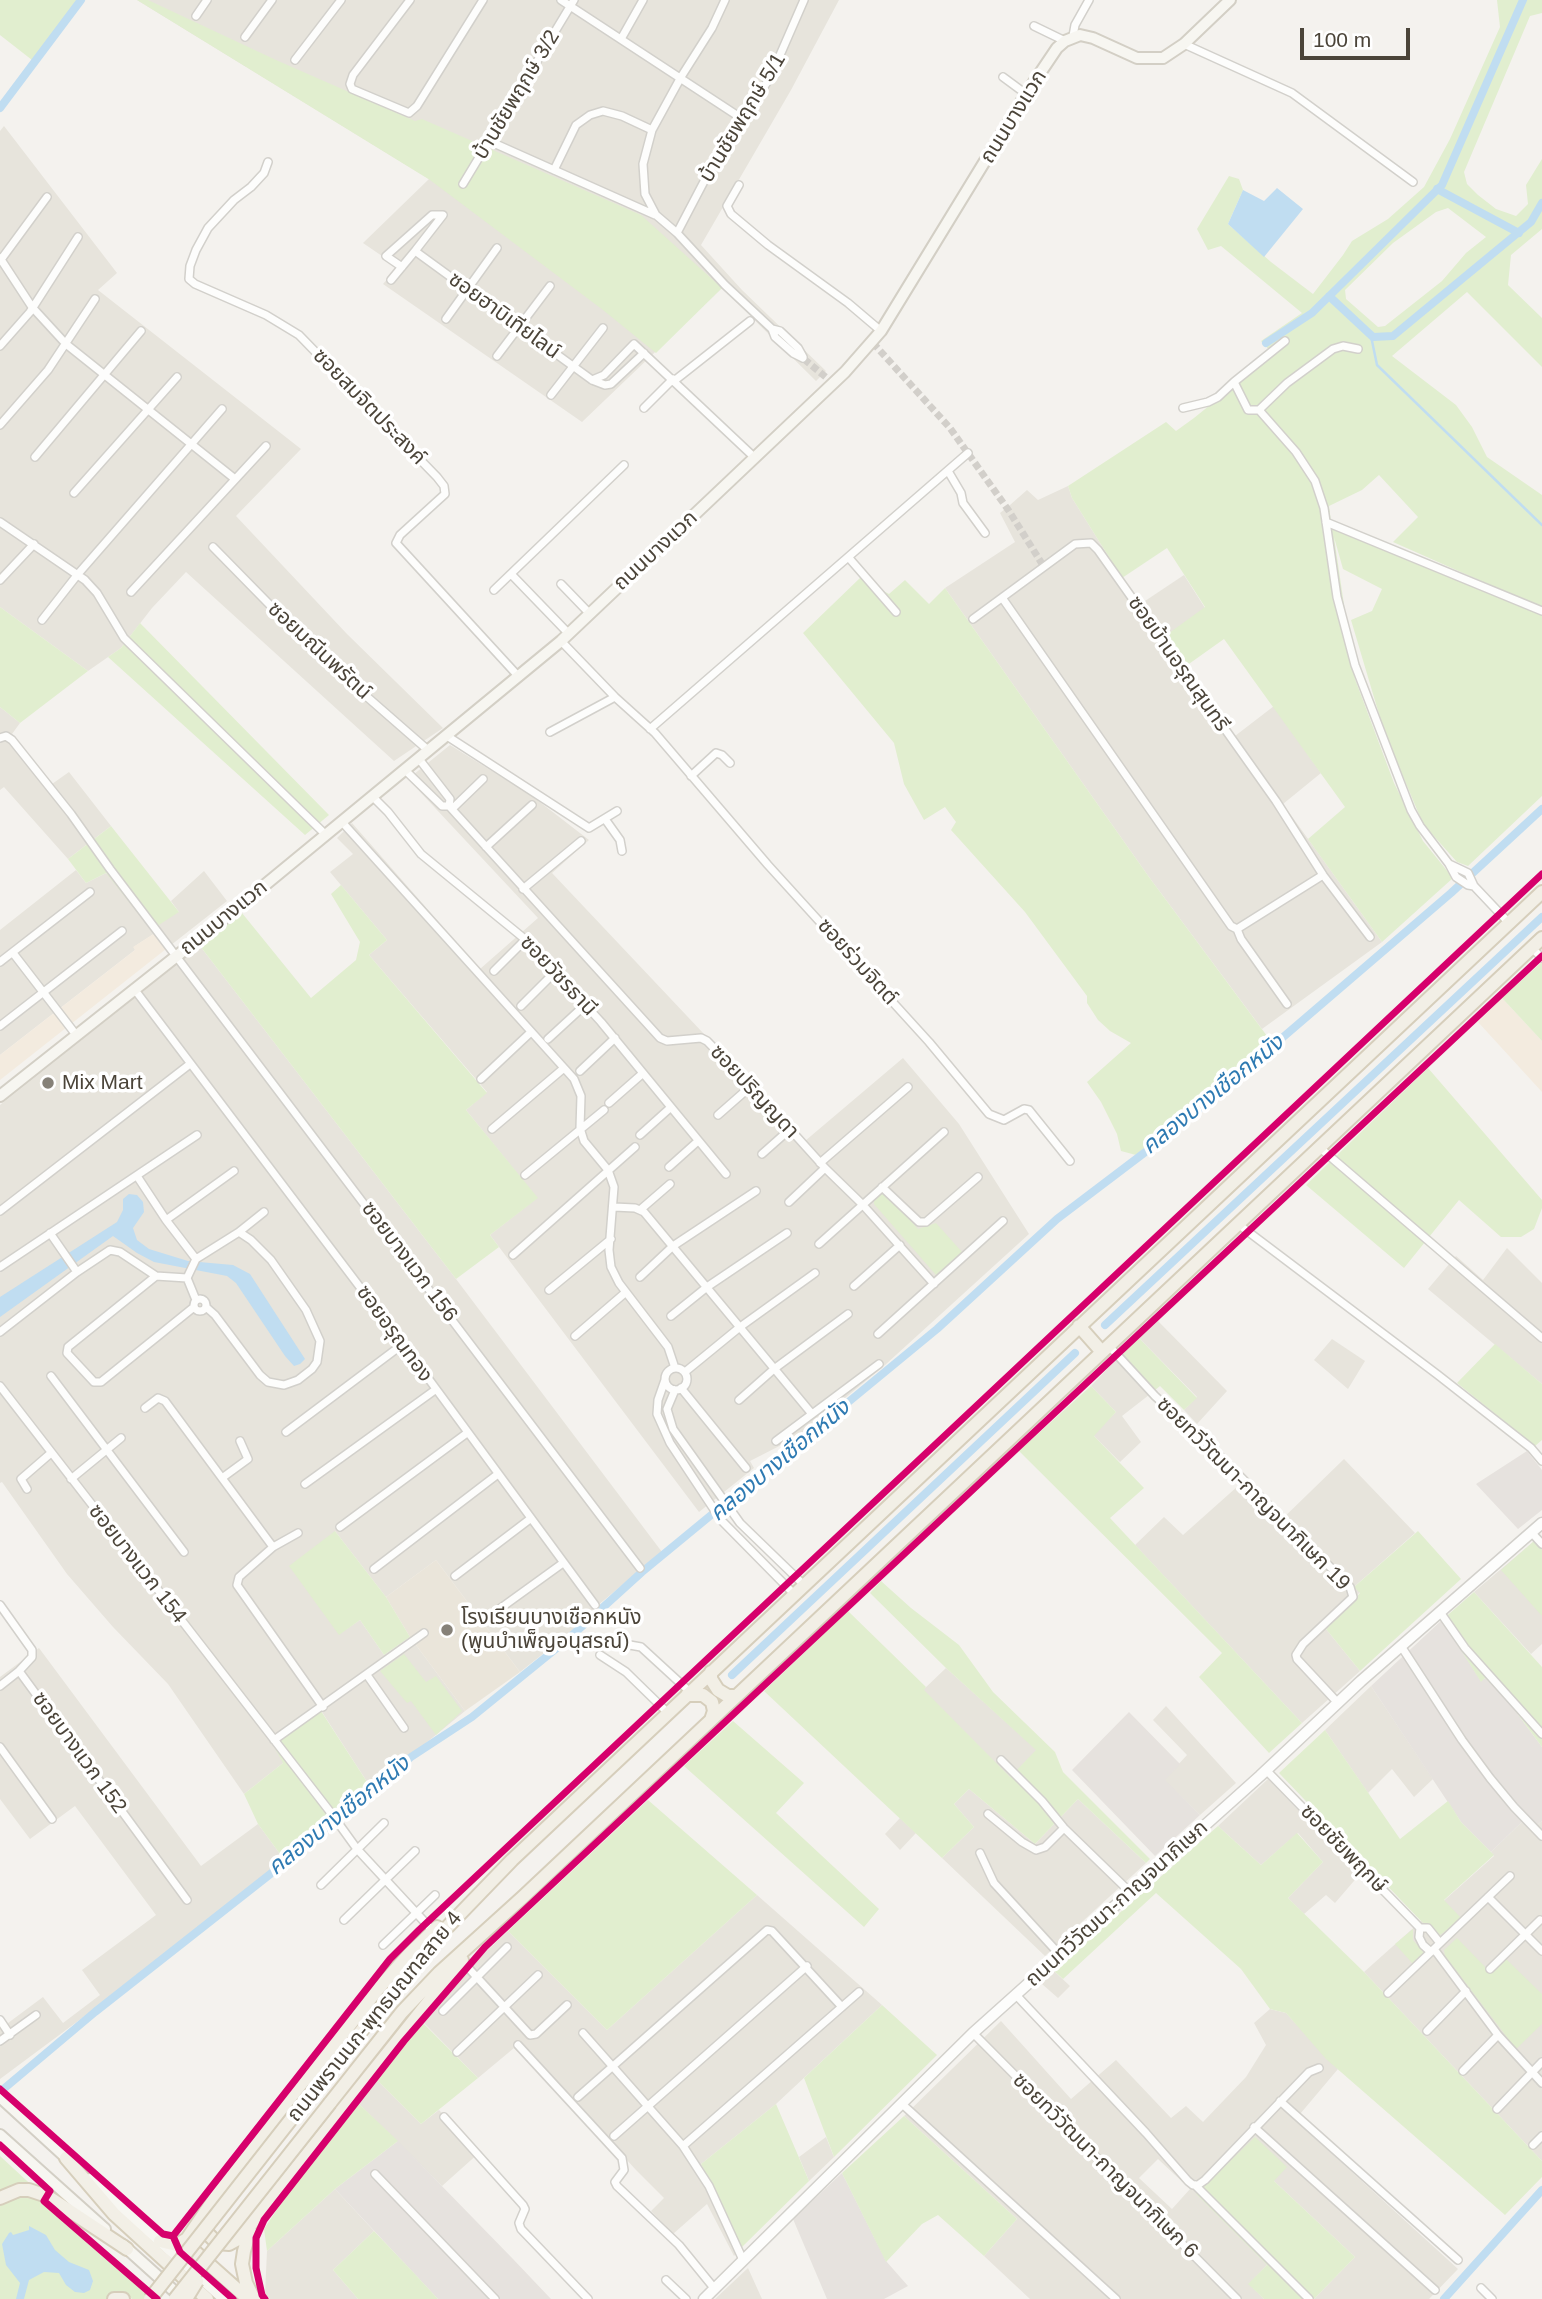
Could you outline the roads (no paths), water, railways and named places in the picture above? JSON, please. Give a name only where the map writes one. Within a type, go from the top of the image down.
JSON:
[{"type":"main road","points":[[1069,39],[1080,35],[1137,58],[1163,58],[1184,44],[1230,0]]},
{"type":"main road","name":"ถนนบางแวก","points":[[0,1096],[135,990],[519,677],[565,638],[754,458],[881,331],[1026,94],[1057,48],[1069,39]]},
{"type":"main road","name":"ถนนพรานนก-พุทธมณฑลสาย 4","points":[[149,2299],[181,2251],[417,1961],[493,1878],[1542,892]]},
{"type":"main road","name":"ถนนพรานนก-พุทธมณฑลสาย 4","points":[[175,2299],[412,2001],[449,1964],[1537,943]]},
{"type":"main road","points":[[1079,1326],[1105,1349]]},
{"type":"main road","points":[[711,1672],[711,1679],[718,1690],[728,1696],[736,1696]]},
{"type":"main road","points":[[689,1694],[698,1694],[712,1702],[714,1711],[711,1720]]},
{"type":"main road","points":[[139,2299],[181,2251],[212,2202],[377,1990],[433,1931],[493,1878]]},
{"type":"main road","points":[[212,2202],[207,2218],[207,2231],[211,2238],[223,2245],[234,2243],[492,1925]]},
{"type":"main road","points":[[0,2097],[224,2299]]},
{"type":"main road","points":[[0,2135],[185,2299],[212,2252]]},
{"type":"main road","points":[[66,2158],[114,2214],[206,2299]]},
{"type":"main road","points":[[0,2198],[19,2190],[47,2196],[127,2249]]},
{"type":"main road","points":[[254,2299],[244,2278],[243,2258],[249,2234],[263,2209]]},
{"type":"main road","points":[[160,2241],[181,2251],[193,2250],[248,2299]]},
{"type":"main road","points":[[114,2299],[123,2299]]},
{"type":"street","points":[[196,16],[207,0]]},
{"type":"street","points":[[245,37],[272,0]]},
{"type":"street","points":[[295,60],[341,0]]},
{"type":"street","points":[[410,0],[353,75],[350,84],[352,89],[409,113],[417,106],[483,0]]},
{"type":"street","points":[[561,0],[572,3],[621,39],[741,118]]},
{"type":"street","points":[[621,39],[643,0]]},
{"type":"street","points":[[656,215],[645,194],[643,164],[652,130],[726,0]]},
{"type":"street","name":"บ้านชัยพฤกษ์ 5/1","points":[[677,233],[721,149],[770,78],[804,0]]},
{"type":"street","points":[[1034,26],[1069,39],[1089,0]]},
{"type":"street","name":"บ้านชัยพฤกษ์ 3/2","points":[[463,184],[572,3]]},
{"type":"street","points":[[1184,44],[1307,102],[1413,182]]},
{"type":"street","points":[[1003,78],[1026,94]]},
{"type":"street","points":[[554,170],[576,125],[590,115],[603,111],[613,113],[652,130]]},
{"type":"street","points":[[489,141],[656,215],[677,233],[725,285],[798,348],[803,358]]},
{"type":"street","name":"ซอยสมจิตประสงค์","points":[[268,162],[264,173],[208,228],[193,258],[189,279],[266,315],[299,335],[438,477],[444,486],[445,494],[400,535],[396,543],[519,677]]},
{"type":"street","points":[[739,185],[727,206],[731,214],[881,331]]},
{"type":"street","points":[[47,197],[0,260],[32,308],[66,344],[235,479]]},
{"type":"street","points":[[391,280],[402,267],[415,251],[443,215],[432,215],[386,256],[402,267]]},
{"type":"street","points":[[0,346],[32,308],[78,237]]},
{"type":"street","points":[[446,319],[497,248]]},
{"type":"street","name":"ซอยฮาบิเทียไลน์","points":[[415,251],[592,380]]},
{"type":"street","points":[[497,356],[550,286]]},
{"type":"street","points":[[0,425],[48,370],[95,299]]},
{"type":"street","points":[[644,408],[673,380],[750,321]]},
{"type":"street","points":[[551,395],[603,328]]},
{"type":"street","points":[[35,457],[141,331]]},
{"type":"street","points":[[1183,408],[1218,397],[1285,341]]},
{"type":"street","points":[[592,380],[604,375],[634,344],[754,458]]},
{"type":"street","points":[[1234,382],[1248,410],[1258,410],[1287,383],[1333,349],[1343,346],[1358,349]]},
{"type":"street","points":[[592,380],[605,385],[611,384],[644,353]]},
{"type":"street","points":[[74,493],[177,377]]},
{"type":"street","points":[[42,620],[78,574],[222,409]]},
{"type":"street","points":[[1258,410],[1306,466],[1321,496],[1338,597],[1355,665],[1411,810],[1420,826],[1453,867],[1468,873],[1472,885],[1509,923]]},
{"type":"street","points":[[131,592],[266,446]]},
{"type":"street","points":[[650,729],[968,453]]},
{"type":"street","points":[[494,590],[624,465]]},
{"type":"street","points":[[948,471],[961,493],[963,503],[985,533]]},
{"type":"street","points":[[0,522],[78,574],[97,593],[124,638],[326,835]]},
{"type":"street","points":[[1326,522],[1542,611]]},
{"type":"street","name":"ซอยบ้านอรุณสุนทรี","points":[[973,619],[1075,544],[1091,543],[1276,801],[1323,875],[1370,937]]},
{"type":"street","points":[[0,580],[34,544]]},
{"type":"street","name":"ซอยมณีนพรัตน์","points":[[213,547],[318,654],[429,751]]},
{"type":"street","points":[[849,558],[896,612]]},
{"type":"street","name":"ซอยร่วมจิตต์","points":[[511,574],[615,697],[650,729],[768,865],[929,1042],[989,1114],[1004,1120],[1024,1109],[1029,1110],[1070,1161]]},
{"type":"street","points":[[561,583],[590,614]]},
{"type":"street","points":[[1003,598],[1220,913],[1237,929],[1241,939],[1287,1004]]},
{"type":"street","points":[[550,732],[615,697]]},
{"type":"street","points":[[447,736],[589,828],[617,811]]},
{"type":"street","name":"ซอยบางแวก 156","points":[[0,738],[9,738],[42,777],[640,1567]]},
{"type":"street","points":[[691,775],[716,753],[722,755],[730,764]]},
{"type":"street","name":"ซอยปริญญดา","points":[[419,759],[450,799],[450,808]]},
{"type":"street","name":"ซอยปริญญดา","points":[[405,770],[442,806],[450,808],[660,1038],[667,1041],[701,1038],[707,1041],[934,1284]]},
{"type":"street","points":[[450,808],[482,779]]},
{"type":"street","name":"ซอยวัชรธานี","points":[[372,796],[421,854],[525,940],[615,1038],[726,1174]]},
{"type":"street","points":[[486,847],[532,805]]},
{"type":"street","points":[[605,819],[620,840],[622,851]]},
{"type":"street","points":[[342,822],[574,1079],[581,1096],[580,1129],[584,1141],[608,1171],[614,1187],[611,1267],[626,1292],[668,1346],[675,1368]]},
{"type":"street","points":[[523,888],[580,841]]},
{"type":"street","points":[[1237,929],[1323,875]]},
{"type":"street","points":[[0,962],[90,892]]},
{"type":"street","points":[[0,1026],[122,931]]},
{"type":"street","points":[[494,971],[525,940]]},
{"type":"street","points":[[1537,943],[1542,958]]},
{"type":"street","points":[[13,953],[77,1035]]},
{"type":"street","points":[[521,1006],[554,973]]},
{"type":"street","name":"ซอยอรุณทอง","points":[[135,990],[403,1344],[595,1605]]},
{"type":"street","points":[[548,1039],[585,1005]]},
{"type":"street","points":[[481,1079],[531,1032]]},
{"type":"street","points":[[580,1071],[615,1038]]},
{"type":"street","points":[[0,1211],[190,1064]]},
{"type":"street","points":[[492,1129],[564,1068]]},
{"type":"street","points":[[525,1175],[642,1074]]},
{"type":"street","points":[[718,1115],[751,1086]]},
{"type":"street","points":[[789,1202],[822,1166],[908,1087]]},
{"type":"street","points":[[640,1135],[670,1108]]},
{"type":"street","points":[[762,1154],[789,1130]]},
{"type":"street","points":[[819,1244],[944,1132]]},
{"type":"street","points":[[0,1267],[197,1135]]},
{"type":"street","points":[[669,1167],[698,1141]]},
{"type":"street","points":[[513,1255],[635,1147]]},
{"type":"street","points":[[1319,1147],[1542,1338]]},
{"type":"street","points":[[166,1220],[234,1171]]},
{"type":"street","points":[[136,1176],[196,1260]]},
{"type":"street","points":[[882,1187],[919,1222],[926,1222],[978,1177]]},
{"type":"street","points":[[640,1210],[670,1184]]},
{"type":"street","points":[[640,1277],[673,1246],[756,1191]]},
{"type":"street","points":[[614,1207],[640,1210],[812,1414]]},
{"type":"street","points":[[195,1304],[188,1275],[196,1260],[264,1212]]},
{"type":"street","points":[[878,1334],[1003,1222]]},
{"type":"street","points":[[1238,1224],[1438,1375],[1531,1448],[1542,1461]]},
{"type":"street","points":[[156,1276],[68,1347],[68,1353],[94,1382],[101,1382],[203,1299],[206,1307],[268,1382],[284,1385],[299,1380],[317,1362],[320,1341],[306,1310],[271,1260],[239,1232]]},
{"type":"street","points":[[50,1233],[75,1269]]},
{"type":"street","points":[[671,1317],[707,1287],[787,1233]]},
{"type":"street","points":[[549,1290],[611,1238]]},
{"type":"street","points":[[854,1286],[900,1245]]},
{"type":"street","points":[[0,1332],[75,1269],[116,1250],[156,1276],[188,1275]]},
{"type":"street","points":[[685,1372],[740,1327],[815,1273]]},
{"type":"street","points":[[575,1336],[626,1292]]},
{"type":"street","points":[[739,1399],[774,1369],[848,1314]]},
{"type":"street","points":[[286,1432],[403,1344]]},
{"type":"street","name":"ซอยทวีวัฒนา-กาญจนาภิเษก 19","points":[[1105,1349],[1213,1450],[1350,1587],[1353,1597],[1303,1644],[1296,1655],[1338,1703]]},
{"type":"street","points":[[776,1441],[879,1363]]},
{"type":"street","points":[[675,1368],[685,1372]]},
{"type":"street","points":[[675,1368],[666,1373],[658,1400],[659,1423],[721,1520],[750,1550],[799,1590]]},
{"type":"street","points":[[685,1372],[686,1382],[678,1389],[667,1409],[668,1418],[734,1515],[799,1590]]},
{"type":"street","points":[[51,1376],[184,1552]]},
{"type":"street","points":[[665,1380],[668,1387],[678,1389],[746,1468]]},
{"type":"street","name":"ซอยบางแวก 154","points":[[0,1386],[357,1849],[433,1931]]},
{"type":"street","points":[[305,1485],[435,1390]]},
{"type":"street","points":[[145,1408],[158,1398],[165,1401],[273,1547]]},
{"type":"street","points":[[340,1527],[467,1433]]},
{"type":"street","points":[[71,1479],[108,1451],[121,1437]]},
{"type":"street","points":[[222,1478],[248,1459],[240,1441]]},
{"type":"street","points":[[27,1489],[22,1479],[51,1453]]},
{"type":"street","points":[[374,1569],[498,1474]]},
{"type":"street","points":[[455,1576],[530,1519]]},
{"type":"street","name":"ถนนทวีวัฒนา-กาญจนาภิเษก","points":[[704,2299],[973,2033],[1401,1646],[1542,1523]]},
{"type":"street","points":[[1531,1532],[1542,1544]]},
{"type":"street","points":[[298,1533],[273,1547],[239,1577],[237,1586],[323,1707]]},
{"type":"street","points":[[498,1610],[563,1563]]},
{"type":"street","name":"ซอยบางแวก 152","points":[[0,1605],[32,1650],[32,1657],[19,1671],[187,1900]]},
{"type":"street","points":[[1440,1612],[1471,1655],[1542,1734]]},
{"type":"street","points":[[274,1741],[424,1633]]},
{"type":"street","points":[[624,1644],[642,1647],[689,1694]]},
{"type":"street","points":[[1401,1646],[1490,1778],[1542,1836]]},
{"type":"street","points":[[600,1655],[634,1679],[668,1713]]},
{"type":"street","points":[[0,1686],[19,1671]]},
{"type":"street","points":[[367,1675],[404,1728]]},
{"type":"street","points":[[0,1747],[52,1819]]},
{"type":"street","points":[[1001,1760],[1042,1801],[1063,1828],[1130,1892]]},
{"type":"street","name":"ซอยชัยพฤกษ์","points":[[1266,1770],[1420,1928],[1428,1928],[1435,1948],[1498,2035],[1542,2083]]},
{"type":"street","points":[[988,1814],[1036,1850],[1045,1847],[1063,1828]]},
{"type":"street","points":[[321,1885],[384,1823]]},
{"type":"street","points":[[344,1920],[415,1851]]},
{"type":"street","points":[[980,1853],[994,1883],[1060,1955]]},
{"type":"street","points":[[1388,1993],[1510,1876]]},
{"type":"street","points":[[383,1945],[435,1895]]},
{"type":"street","points":[[1488,1897],[1542,1951]]},
{"type":"street","points":[[1490,1969],[1540,1920]]},
{"type":"street","name":"ซอยชัยพฤกษ์","points":[[1420,1928],[1419,1937],[1423,1945],[1435,1948]]},
{"type":"street","points":[[578,2097],[767,1930],[772,1931],[807,1966],[842,2007]]},
{"type":"street","points":[[443,2011],[507,1947]]},
{"type":"street","points":[[462,1961],[526,2032],[533,2035],[566,2005]]},
{"type":"street","points":[[614,2136],[807,1966]]},
{"type":"street","points":[[457,2052],[538,1975]]},
{"type":"street","points":[[1427,2031],[1466,1991]]},
{"type":"street","points":[[683,2146],[859,1992]]},
{"type":"street","points":[[1016,1994],[1188,2182],[1195,2185],[1309,2299]]},
{"type":"street","points":[[0,2041],[36,2015]]},
{"type":"street","points":[[0,2020],[10,2035]]},
{"type":"street","points":[[583,2033],[683,2146],[709,2186],[743,2260]]},
{"type":"street","name":"ซอยทวีวัฒนา-กาญจนาภิเษก 6","points":[[973,2033],[1237,2299]]},
{"type":"street","points":[[1463,2071],[1498,2035]]},
{"type":"street","points":[[518,2045],[622,2158],[624,2170],[615,2182],[617,2186],[679,2245],[714,2288]]},
{"type":"street","points":[[1497,2109],[1542,2063]]},
{"type":"street","points":[[1195,2185],[1205,2180],[1310,2072],[1319,2068]]},
{"type":"street","points":[[1280,2101],[1458,2260]]},
{"type":"street","points":[[901,2103],[1116,2299]]},
{"type":"street","points":[[444,2117],[523,2205],[525,2209],[519,2223],[521,2229],[588,2299]]},
{"type":"street","points":[[1254,2127],[1435,2290]]},
{"type":"street","points":[[1533,2145],[1542,2136]]},
{"type":"street","points":[[375,2174],[495,2299]]},
{"type":"street","points":[[666,2280],[686,2299]]},
{"type":"street","points":[[1481,2288],[1492,2299]]},
{"type":"water","points":[[1277,188],[1303,209],[1264,257],[1228,224],[1243,190],[1264,201]]},
{"type":"water","points":[[129,1194],[137,1195],[143,1202],[144,1212],[133,1228],[137,1240],[149,1249],[188,1261],[233,1265],[250,1274],[305,1359],[294,1366],[236,1283],[227,1276],[154,1262],[113,1236],[0,1317],[0,1297],[117,1222],[123,1210],[123,1199]]},
{"type":"water","points":[[29,2226],[46,2235],[55,2250],[69,2262],[89,2270],[93,2281],[90,2290],[84,2293],[75,2292],[66,2285],[59,2273],[44,2272],[29,2280],[24,2299],[16,2299],[20,2283],[6,2265],[2,2244],[9,2233],[13,2235],[29,2230]]},
{"type":"waterway","points":[[0,108],[81,0]]},
{"type":"waterway","points":[[1266,343],[1312,313],[1442,185],[1523,0]]},
{"type":"waterway","points":[[1437,189],[1519,233]]},
{"type":"waterway","points":[[1329,296],[1373,337],[1393,336],[1531,222],[1542,203]]},
{"type":"waterway","points":[[1371,336],[1377,365],[1542,525]]},
{"type":"waterway","name":"คลองบางเชือกหนัง","points":[[0,2092],[411,1757],[472,1717],[568,1639],[642,1572],[937,1329],[1057,1219],[1181,1125],[1451,893],[1542,809]]},
{"type":"waterway","points":[[1105,1325],[1542,917]]},
{"type":"waterway","points":[[732,1675],[1075,1353]]},
{"type":"waterway","points":[[1444,2299],[1542,2190]]},
{"type":"tunnel","points":[[873,343],[950,428],[1009,511],[1044,567]]},
{"type":"tunnel","points":[[804,359],[828,379]]},
{"type":"place","name":"Mix Mart","points":[[48,1083]]},
{"type":"place","name":"โรงเรียนบางเชือกหนัง (พูนบำเพ็ญอนุสรณ์)","points":[[447,1630]]}]
